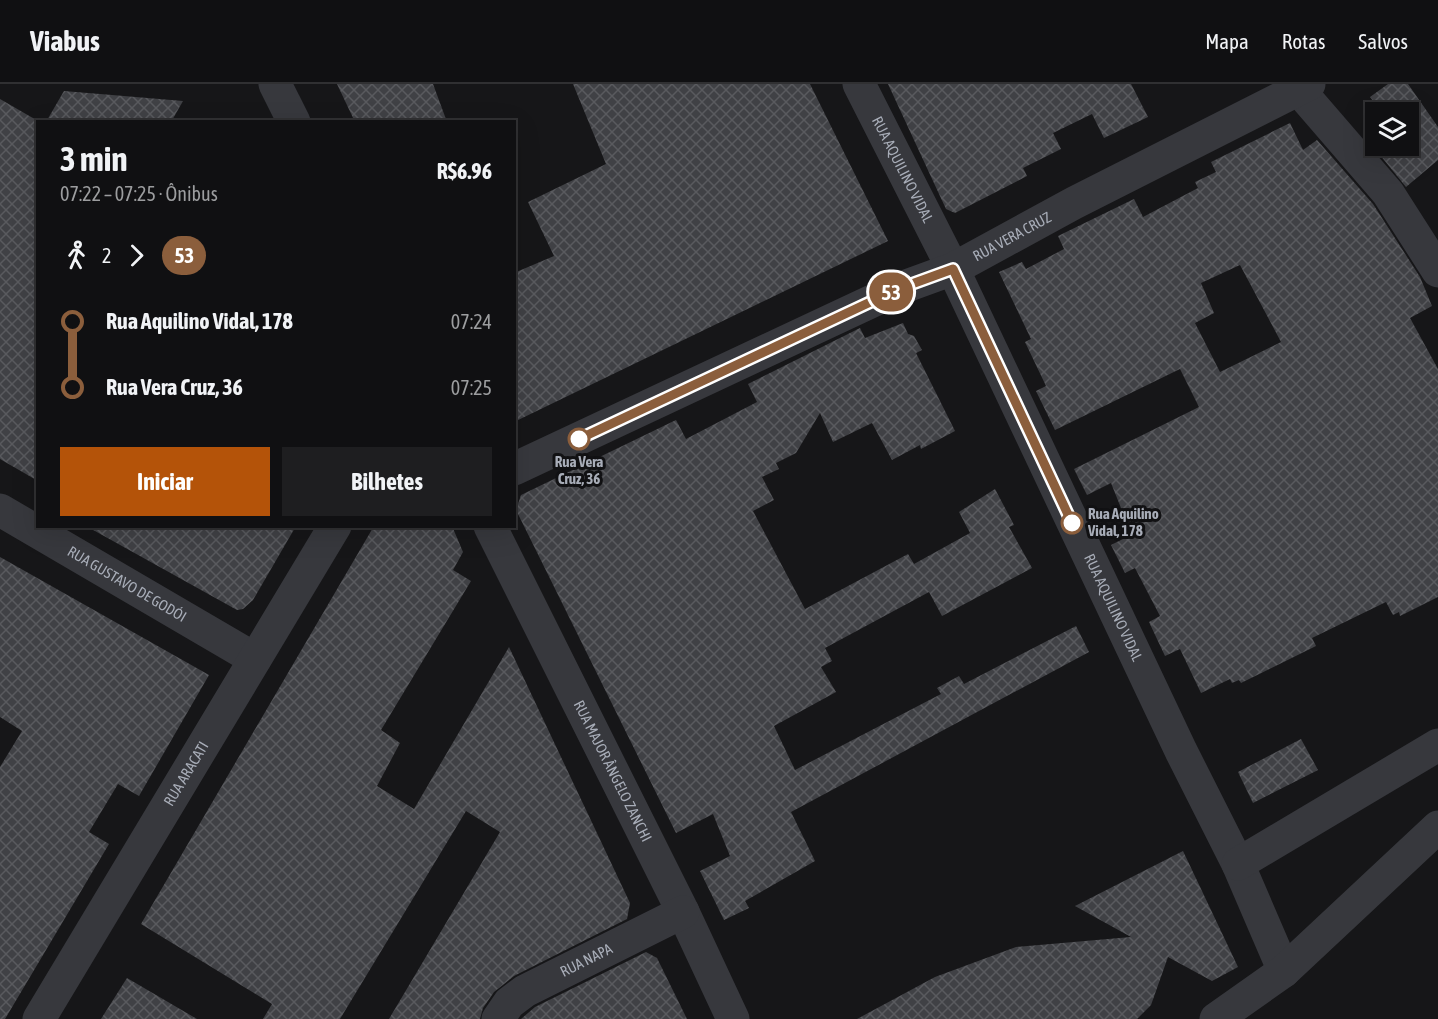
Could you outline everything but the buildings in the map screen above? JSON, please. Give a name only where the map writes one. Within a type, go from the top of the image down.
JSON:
[{"type":"street","name":"RUA AQUILINO VIDAL","points":[[859,84],[953,269],[1181,751],[1238,864],[1284,971]]},
{"type":"street","points":[[270,85],[293,120]]},
{"type":"street","name":"RUA VERA CRUZ","points":[[516,468],[898,289],[953,269],[1074,203],[1304,87]]},
{"type":"street","points":[[1304,87],[1388,193],[1438,271]]},
{"type":"street","name":"RUA GUSTAVO DE GODÓI","points":[[0,510],[255,659]]},
{"type":"street","name":"RUA ARACATI","points":[[39,1019],[334,528]]},
{"type":"street","name":"RUA MAJOR ÂNGELO ZANCHI","points":[[491,528],[683,912],[733,1019]]},
{"type":"street","points":[[1238,864],[1438,745]]},
{"type":"street","points":[[1216,1019],[1284,971],[1438,827]]},
{"type":"street","name":"RUA NAPA","points":[[500,1017],[525,990],[683,912]]},
{"type":"bus line","name":"53","points":[[579,439],[898,289],[953,269],[1072,523]]},
{"type":"place","name":"Rua Vera Cruz, 36","points":[[579,439]]},
{"type":"place","name":"Rua Aquilino Vidal, 178","points":[[1072,523]]}]
